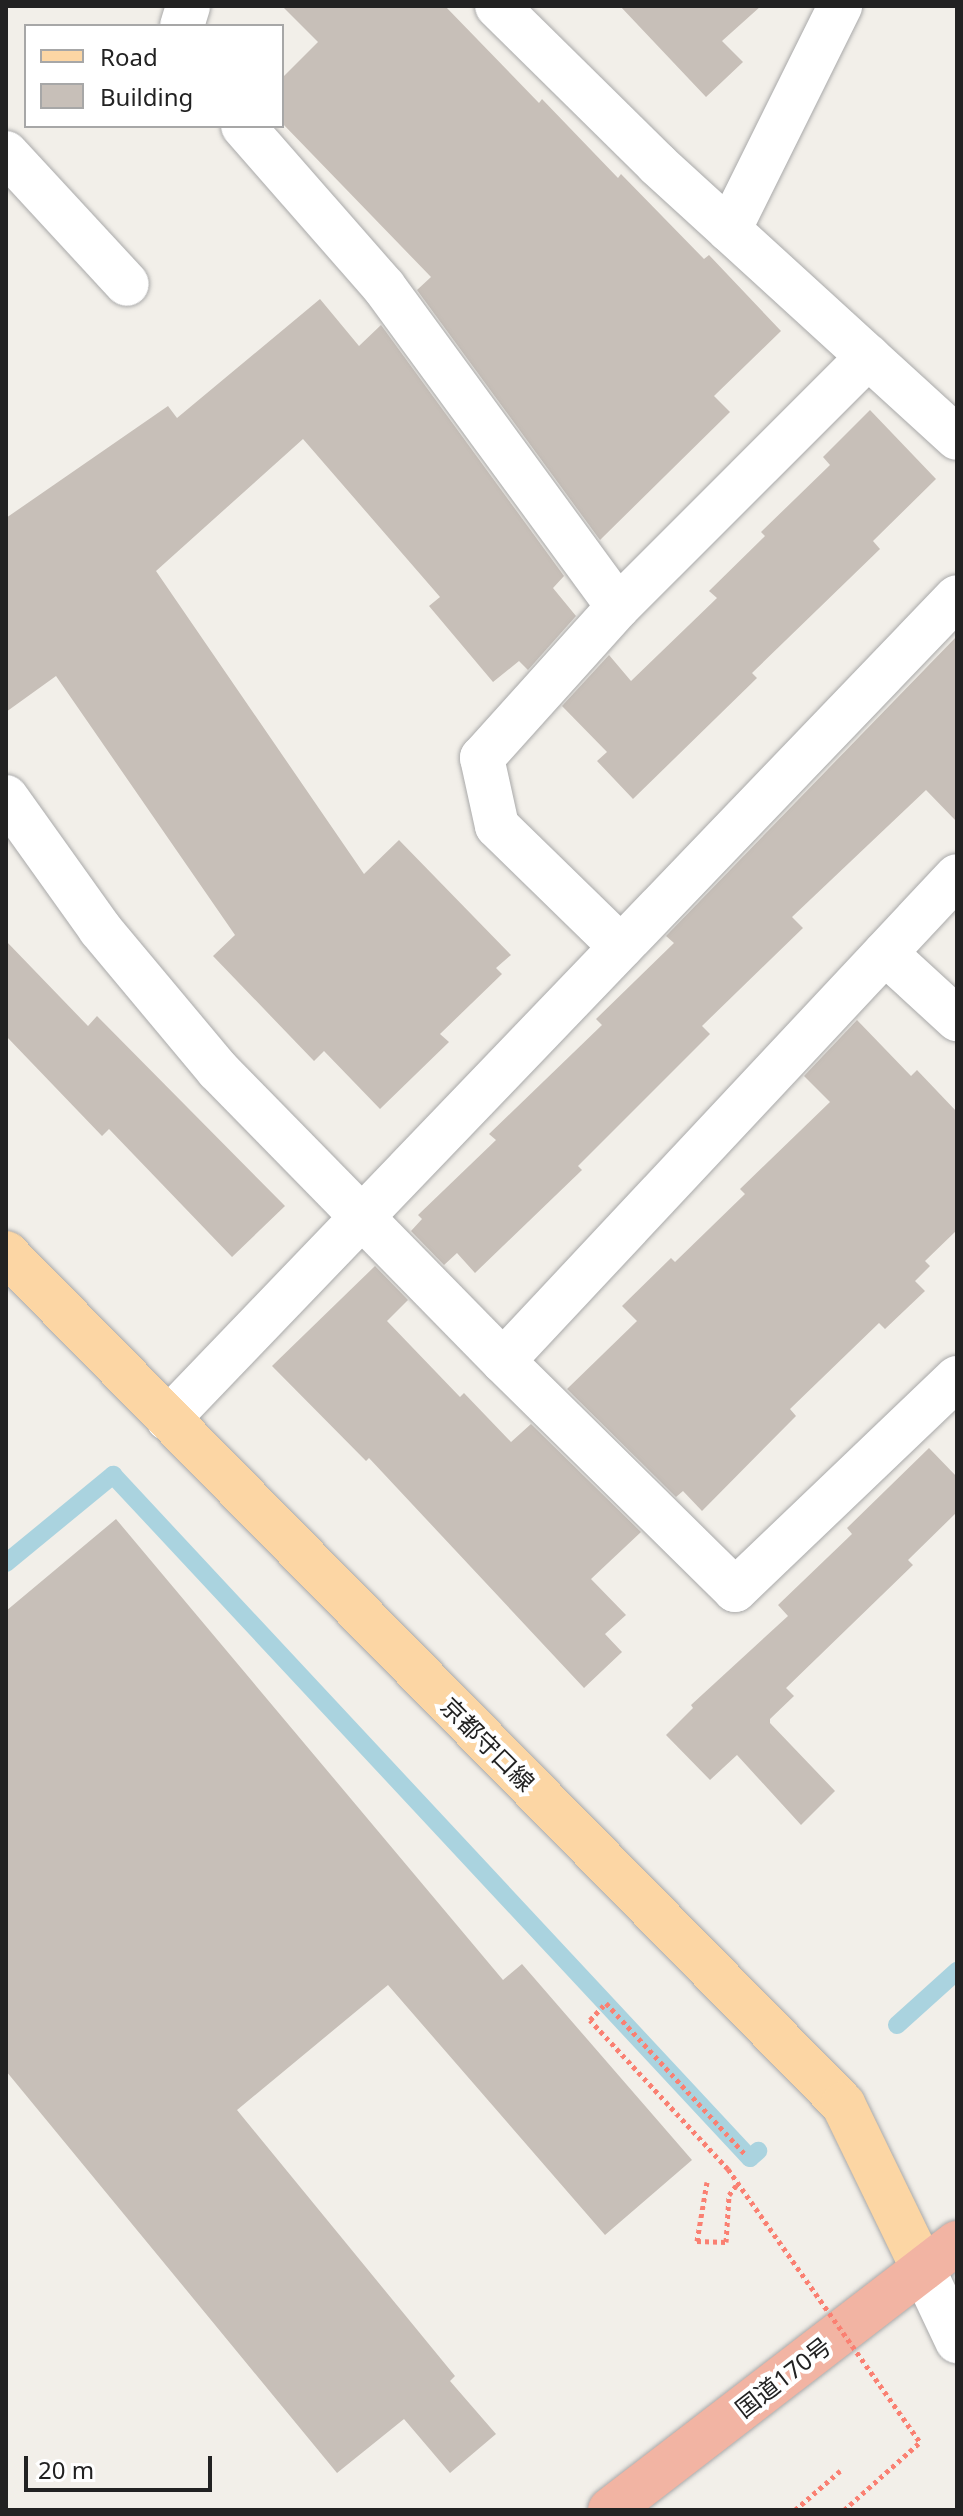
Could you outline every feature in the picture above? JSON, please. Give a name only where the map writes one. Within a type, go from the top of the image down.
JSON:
[{"type":"highway","name":"国道170号","points":[[610,2510],[957,2243]]},
{"type":"main road","name":"京都守口線","points":[[6,1253],[843,2104],[923,2269]]},
{"type":"street","points":[[497,6],[729,230],[957,438]]},
{"type":"street","points":[[729,230],[840,6]]},
{"type":"street","points":[[245,128],[384,287],[618,607]]},
{"type":"street","points":[[6,153],[127,284]]},
{"type":"street","points":[[621,947],[497,826],[482,758],[618,607],[868,357]]},
{"type":"street","points":[[168,1419],[957,597]]},
{"type":"street","points":[[6,797],[100,929],[218,1070],[503,1361],[735,1590],[957,1378]]},
{"type":"street","points":[[503,1361],[957,876]]},
{"type":"street","points":[[885,953],[957,1019]]},
{"type":"street","points":[[923,2269],[957,2341]]},
{"type":"path","points":[[745,2154],[606,2003],[590,2020],[738,2183],[920,2442],[844,2510]]},
{"type":"path","points":[[707,2182],[697,2241],[726,2242],[729,2195],[738,2183]]},
{"type":"path","points":[[795,2510],[840,2471]]},
{"type":"building","points":[[282,6],[445,6],[539,103],[542,99],[618,178],[621,174],[704,259],[709,255],[781,331],[714,396],[730,412],[600,540],[417,290],[431,277],[284,125],[284,76],[318,42]]},
{"type":"building","points":[[620,6],[761,6],[722,41],[743,62],[706,97]]},
{"type":"building","points":[[320,299],[359,346],[381,325],[564,576],[553,588],[576,616],[528,670],[519,661],[493,682],[429,606],[440,597],[303,439],[156,571],[364,874],[399,840],[511,955],[496,968],[502,974],[440,1034],[449,1042],[380,1109],[324,1051],[314,1061],[213,956],[235,935],[56,676],[6,712],[6,518],[168,406],[177,418]]},
{"type":"building","points":[[870,410],[936,479],[873,541],[880,549],[752,673],[757,678],[633,799],[597,761],[607,752],[562,706],[609,655],[631,681],[717,598],[709,591],[765,536],[761,532],[830,465],[823,457]]},
{"type":"building","points":[[957,636],[957,822],[926,790],[792,917],[803,928],[702,1026],[710,1034],[578,1166],[582,1170],[475,1273],[457,1253],[444,1265],[411,1231],[422,1219],[418,1215],[496,1140],[489,1134],[602,1025],[596,1019],[674,943],[666,936]]},
{"type":"building","points":[[6,941],[88,1026],[97,1016],[285,1206],[232,1257],[109,1129],[102,1136],[6,1036]]},
{"type":"building","points":[[857,1020],[911,1076],[917,1070],[957,1112],[957,1230],[925,1261],[930,1266],[915,1281],[925,1291],[885,1329],[879,1323],[790,1409],[796,1416],[702,1511],[683,1491],[676,1497],[567,1389],[637,1321],[622,1306],[671,1258],[675,1262],[745,1194],[740,1189],[830,1102],[804,1076]]},
{"type":"building","points":[[375,1266],[408,1300],[387,1321],[460,1397],[464,1393],[511,1442],[531,1424],[641,1532],[591,1579],[626,1615],[605,1634],[622,1652],[584,1688],[369,1458],[366,1461],[272,1366]]},
{"type":"building","points":[[929,1448],[957,1477],[957,1512],[908,1560],[913,1565],[786,1688],[794,1696],[770,1719],[770,1723],[835,1791],[801,1825],[737,1755],[710,1780],[666,1735],[693,1708],[691,1705],[788,1616],[778,1605],[852,1534],[847,1528]]},
{"type":"building","points":[[116,1519],[503,1980],[522,1964],[692,2160],[605,2235],[388,1985],[237,2110],[455,2376],[450,2381],[496,2434],[450,2473],[404,2419],[337,2473],[6,2071],[6,1611]]},
{"type":"waterway","points":[[6,1563],[113,1475],[750,2158],[758,2151]]},
{"type":"waterway","points":[[897,2025],[957,1971]]}]
